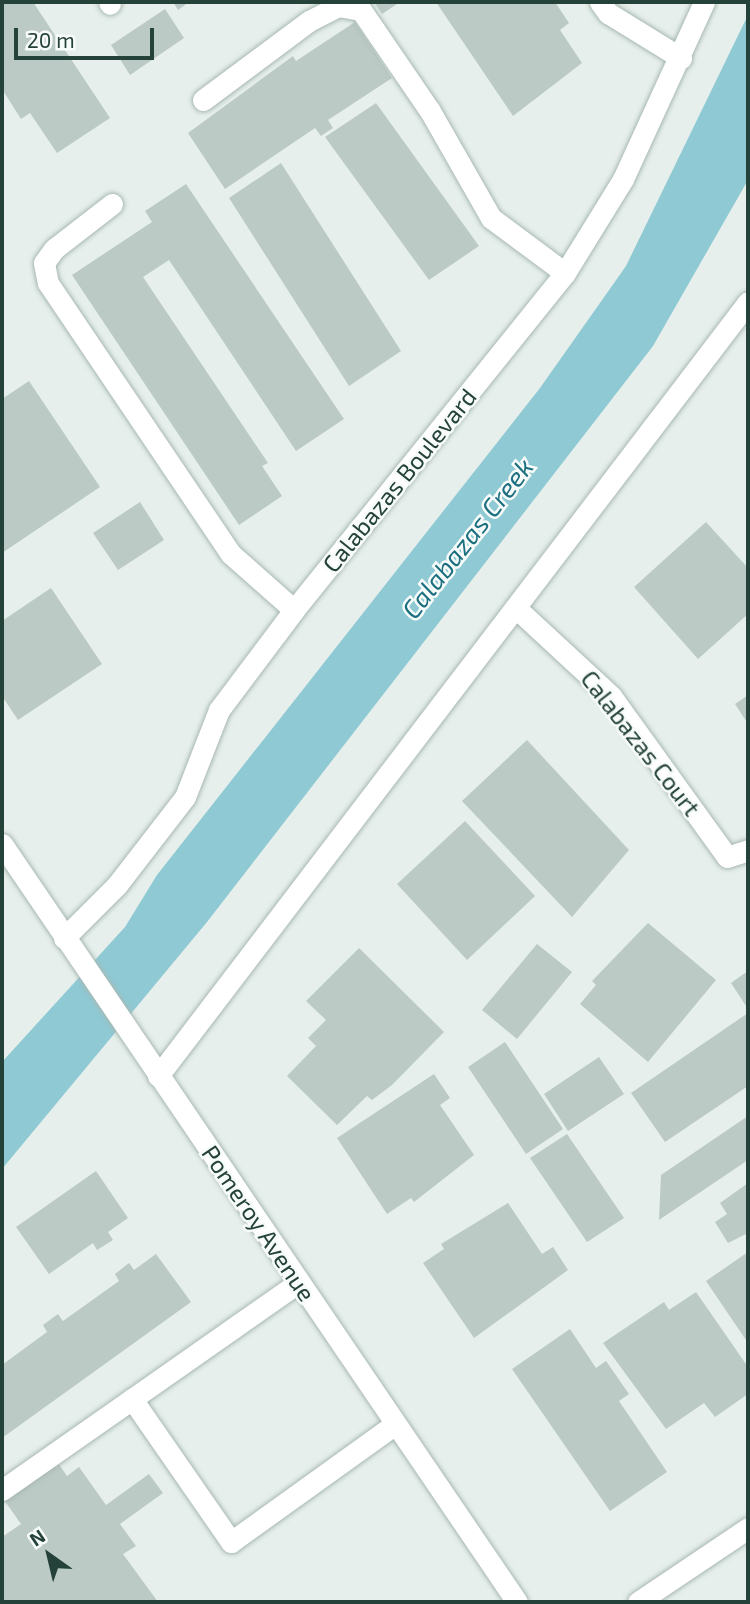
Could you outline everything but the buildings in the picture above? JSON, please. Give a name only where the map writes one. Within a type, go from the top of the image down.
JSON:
[{"type":"street","points":[[600,2],[608,13],[681,58]]},
{"type":"street","name":"Calabazas Boulevard","points":[[64,938],[117,884],[185,797],[219,710],[294,610],[565,273],[623,179],[681,58],[704,2]]},
{"type":"street","points":[[203,100],[309,21],[338,6],[361,10],[430,111],[491,218],[565,273]]},
{"type":"street","points":[[111,204],[54,249],[44,263],[48,283],[231,554],[294,610]]},
{"type":"street","points":[[153,1068],[516,608],[748,303]]},
{"type":"street","name":"Calabazas Court","points":[[516,608],[611,696],[727,857],[748,850]]},
{"type":"street","name":"Pomeroy Avenue","points":[[2,844],[517,1602]]},
{"type":"street","points":[[2,1490],[299,1282]]},
{"type":"street","points":[[132,1399],[231,1542],[395,1424]]},
{"type":"street","points":[[638,1602],[748,1528]]},
{"type":"water","name":"Calabazas Creek","points":[[748,15],[748,180],[653,346],[207,922],[2,1169],[2,1062],[125,927],[157,875],[540,388],[626,266]]}]
